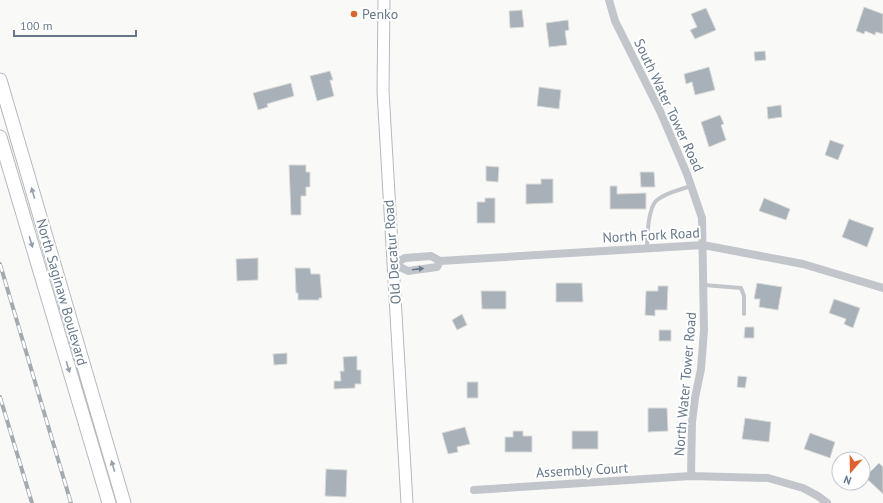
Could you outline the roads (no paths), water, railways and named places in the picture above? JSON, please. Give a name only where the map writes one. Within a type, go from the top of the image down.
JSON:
[{"type":"main road","name":"North Saginaw Boulevard","points":[[0,80],[124,503]]},
{"type":"main road","name":"North Saginaw Boulevard","points":[[0,137],[109,503]]},
{"type":"street","name":"Old Decatur Road","points":[[384,0],[383,91],[407,503]]},
{"type":"street","name":"South Water Tower Road","points":[[609,0],[616,21],[660,111],[692,186],[702,218],[703,245]]},
{"type":"street","name":"North Fork Road","points":[[394,264],[405,258],[425,256],[431,256],[440,261],[703,245],[802,264],[883,288]]},
{"type":"street","name":"North Water Tower Road","points":[[691,476],[692,422],[701,369],[704,330],[703,245]]},
{"type":"street","name":"North Fork Road","points":[[394,264],[408,270],[437,267],[440,261]]},
{"type":"street","name":"Assembly Court","points":[[474,490],[691,476],[768,478],[803,488],[827,503]]},
{"type":"lane","points":[[647,248],[648,230],[652,210],[656,201],[670,192],[692,186]]},
{"type":"lane","points":[[704,285],[741,288],[744,296],[744,314]]},
{"type":"railway","points":[[0,264],[71,503]]},
{"type":"railway","points":[[0,397],[32,503]]},
{"type":"place","name":"Penko","points":[[354,14]]}]
